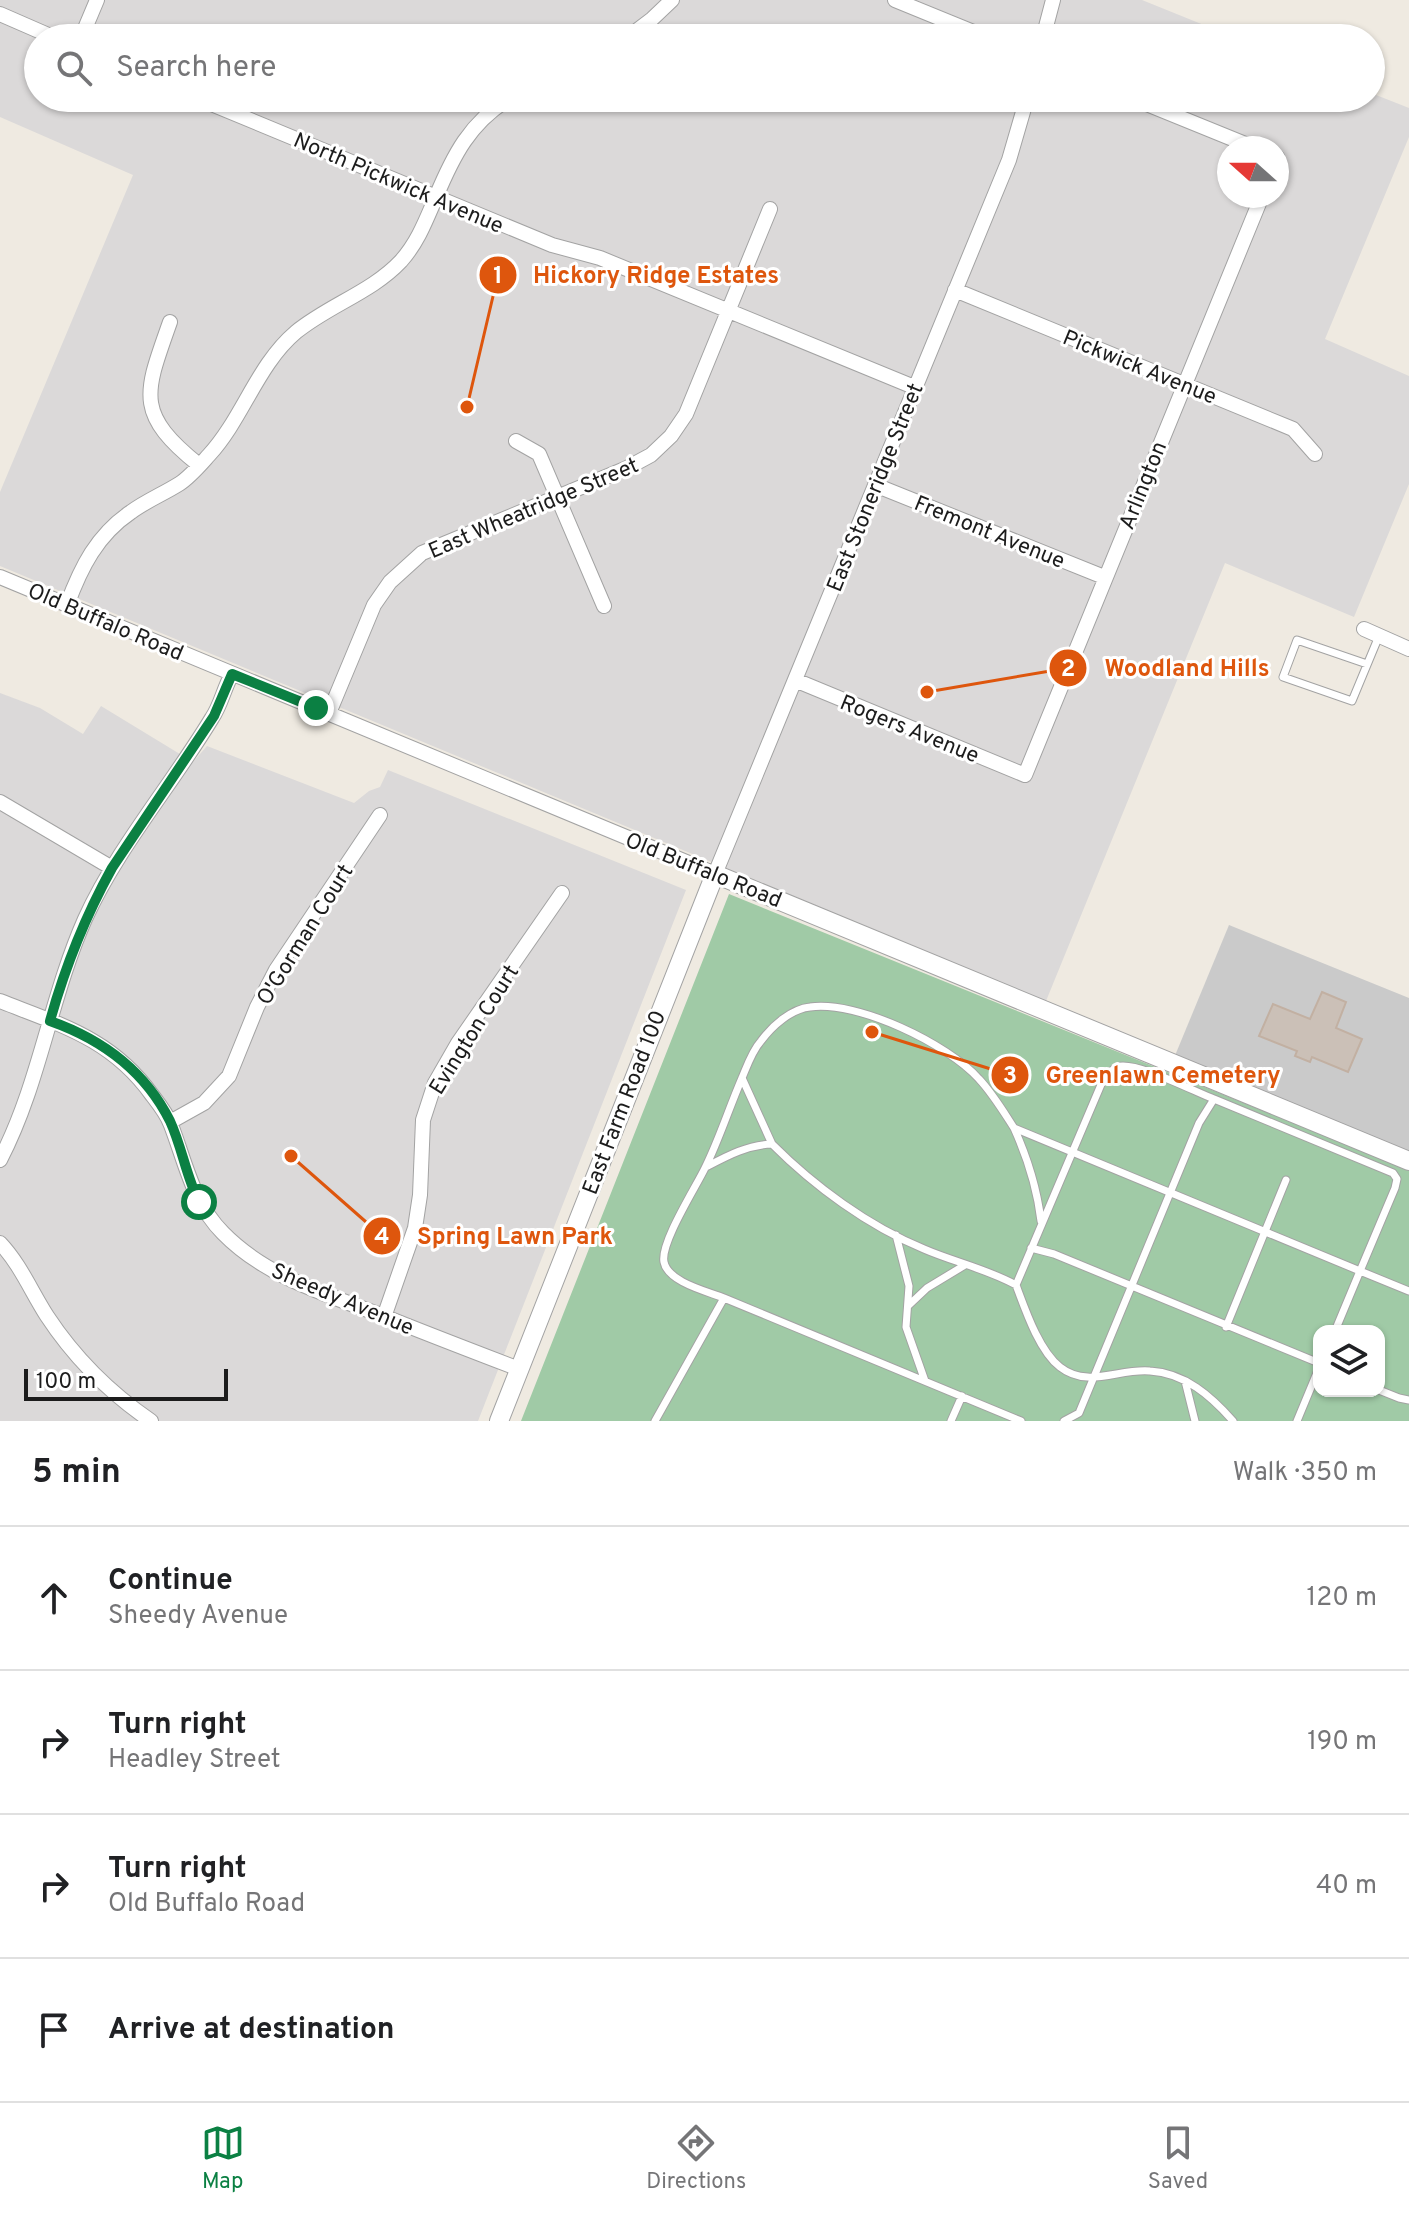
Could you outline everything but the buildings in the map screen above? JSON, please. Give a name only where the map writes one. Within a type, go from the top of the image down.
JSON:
[{"type":"street","points":[[87,24],[97,0]]},
{"type":"street","points":[[645,24],[672,0]]},
{"type":"street","points":[[895,0],[954,24]]},
{"type":"street","points":[[1047,24],[1053,0]]},
{"type":"street","points":[[0,14],[24,24]]},
{"type":"street","name":"North Pickwick Avenue","points":[[230,112],[435,199],[552,245],[600,258],[914,387]]},
{"type":"street","points":[[67,605],[83,565],[108,531],[131,512],[181,483],[199,465],[221,440],[274,354],[319,315],[372,285],[394,268],[418,238],[453,156],[469,132],[490,112]]},
{"type":"street","name":"East Stoneridge Street","points":[[715,874],[1009,160],[1023,112]]},
{"type":"street","points":[[1166,112],[1225,136]]},
{"type":"street","name":"Arlington","points":[[1025,775],[1257,208]]},
{"type":"street","name":"East Wheatridge Street","points":[[329,713],[374,605],[400,572],[422,553],[651,455],[671,436],[686,414],[770,209]]},
{"type":"street","name":"Pickwick Avenue","points":[[955,290],[1293,429],[1315,454]]},
{"type":"street","points":[[170,322],[150,378],[150,403],[156,420],[167,436],[199,465]]},
{"type":"street","points":[[516,441],[539,454],[604,606]]},
{"type":"street","name":"Fremont Avenue","points":[[875,485],[1104,577]]},
{"type":"street","name":"Old Buffalo Road","points":[[0,577],[1409,1161]]},
{"type":"street","points":[[1364,629],[1409,649]]},
{"type":"street","points":[[0,1160],[29,1096],[75,942],[112,868],[214,716],[232,674]]},
{"type":"street","name":"Rogers Avenue","points":[[795,680],[1025,775]]},
{"type":"street","points":[[0,802],[112,868]]},
{"type":"street","name":"O'Gorman Court","points":[[170,1122],[204,1103],[229,1076],[276,970],[380,815]]},
{"type":"street","name":"East Farm Road 100","points":[[499,1421],[715,874]]},
{"type":"street","name":"Evington Court","points":[[384,1317],[415,1228],[420,1195],[423,1120],[435,1083],[458,1043],[562,893]]},
{"type":"street","name":"Sheedy Avenue","points":[[0,1001],[90,1037],[135,1073],[170,1122],[193,1191],[206,1213],[223,1234],[248,1255],[277,1273],[519,1369]]},
{"type":"street","points":[[0,1243],[17,1263],[50,1320],[77,1356],[110,1389],[151,1421]]},
{"type":"lane","points":[[1367,664],[1297,640],[1283,677],[1352,701],[1379,636]]},
{"type":"lane","points":[[1021,1421],[679,1279],[664,1265],[663,1255],[706,1167],[759,1043],[774,1026],[807,1007],[833,1007],[868,1015],[960,1061],[978,1078],[1014,1128],[1028,1159],[1042,1224]]},
{"type":"lane","points":[[1016,1285],[1103,1080],[1116,1067],[1129,1066],[1393,1173],[1397,1179],[1395,1188],[1338,1325]]},
{"type":"lane","points":[[742,1078],[772,1144],[803,1174],[919,1248],[1001,1276],[1016,1285],[1037,1335],[1058,1366],[1081,1377],[1149,1371],[1185,1381],[1205,1393],[1233,1421]]},
{"type":"lane","points":[[1064,1421],[1077,1417],[1199,1123],[1214,1099]]},
{"type":"lane","points":[[1014,1128],[1409,1291]]},
{"type":"lane","points":[[706,1167],[734,1153],[772,1144]]},
{"type":"lane","points":[[1226,1327],[1286,1180]]},
{"type":"lane","points":[[896,1235],[909,1286],[906,1327],[925,1381]]},
{"type":"lane","points":[[1031,1248],[1054,1254],[1313,1363]]},
{"type":"lane","points":[[909,1305],[927,1288],[966,1265]]},
{"type":"lane","points":[[655,1421],[724,1298]]},
{"type":"lane","points":[[1185,1381],[1195,1421]]},
{"type":"lane","points":[[1297,1421],[1313,1381]]},
{"type":"lane","points":[[1385,1392],[1409,1400]]},
{"type":"lane","points":[[951,1421],[962,1396]]},
{"type":"shaded area","points":[[0,0],[1142,0],[1201,24],[24,24],[24,112],[1385,112],[1385,99],[1409,108],[1409,137],[1325,339],[1409,376],[1409,484],[1354,617],[1225,563],[1046,1001],[0,566],[0,492],[133,175],[0,117]]},
{"type":"shaded area","points":[[0,693],[40,708],[83,734],[101,706],[193,762],[207,746],[354,803],[380,787],[388,770],[686,890],[478,1421],[0,1421]]},
{"type":"shaded area","points":[[1229,925],[1409,998],[1409,1153],[1174,1058]]},
{"type":"green space","points":[[729,894],[1409,1170],[1409,1421],[521,1421]]},
{"type":"place","name":"Hickory Ridge Estates","points":[[467,407]]},
{"type":"place","name":"Woodland Hills","points":[[927,692]]},
{"type":"place","name":"Greenlawn Cemetery","points":[[872,1032]]},
{"type":"place","name":"Spring Lawn Park","points":[[291,1156]]},
{"type":"route","points":[[199,1202],[170,1122],[135,1073],[103,1045],[50,1021],[75,942],[99,892],[214,716],[232,674],[316,708]]}]
